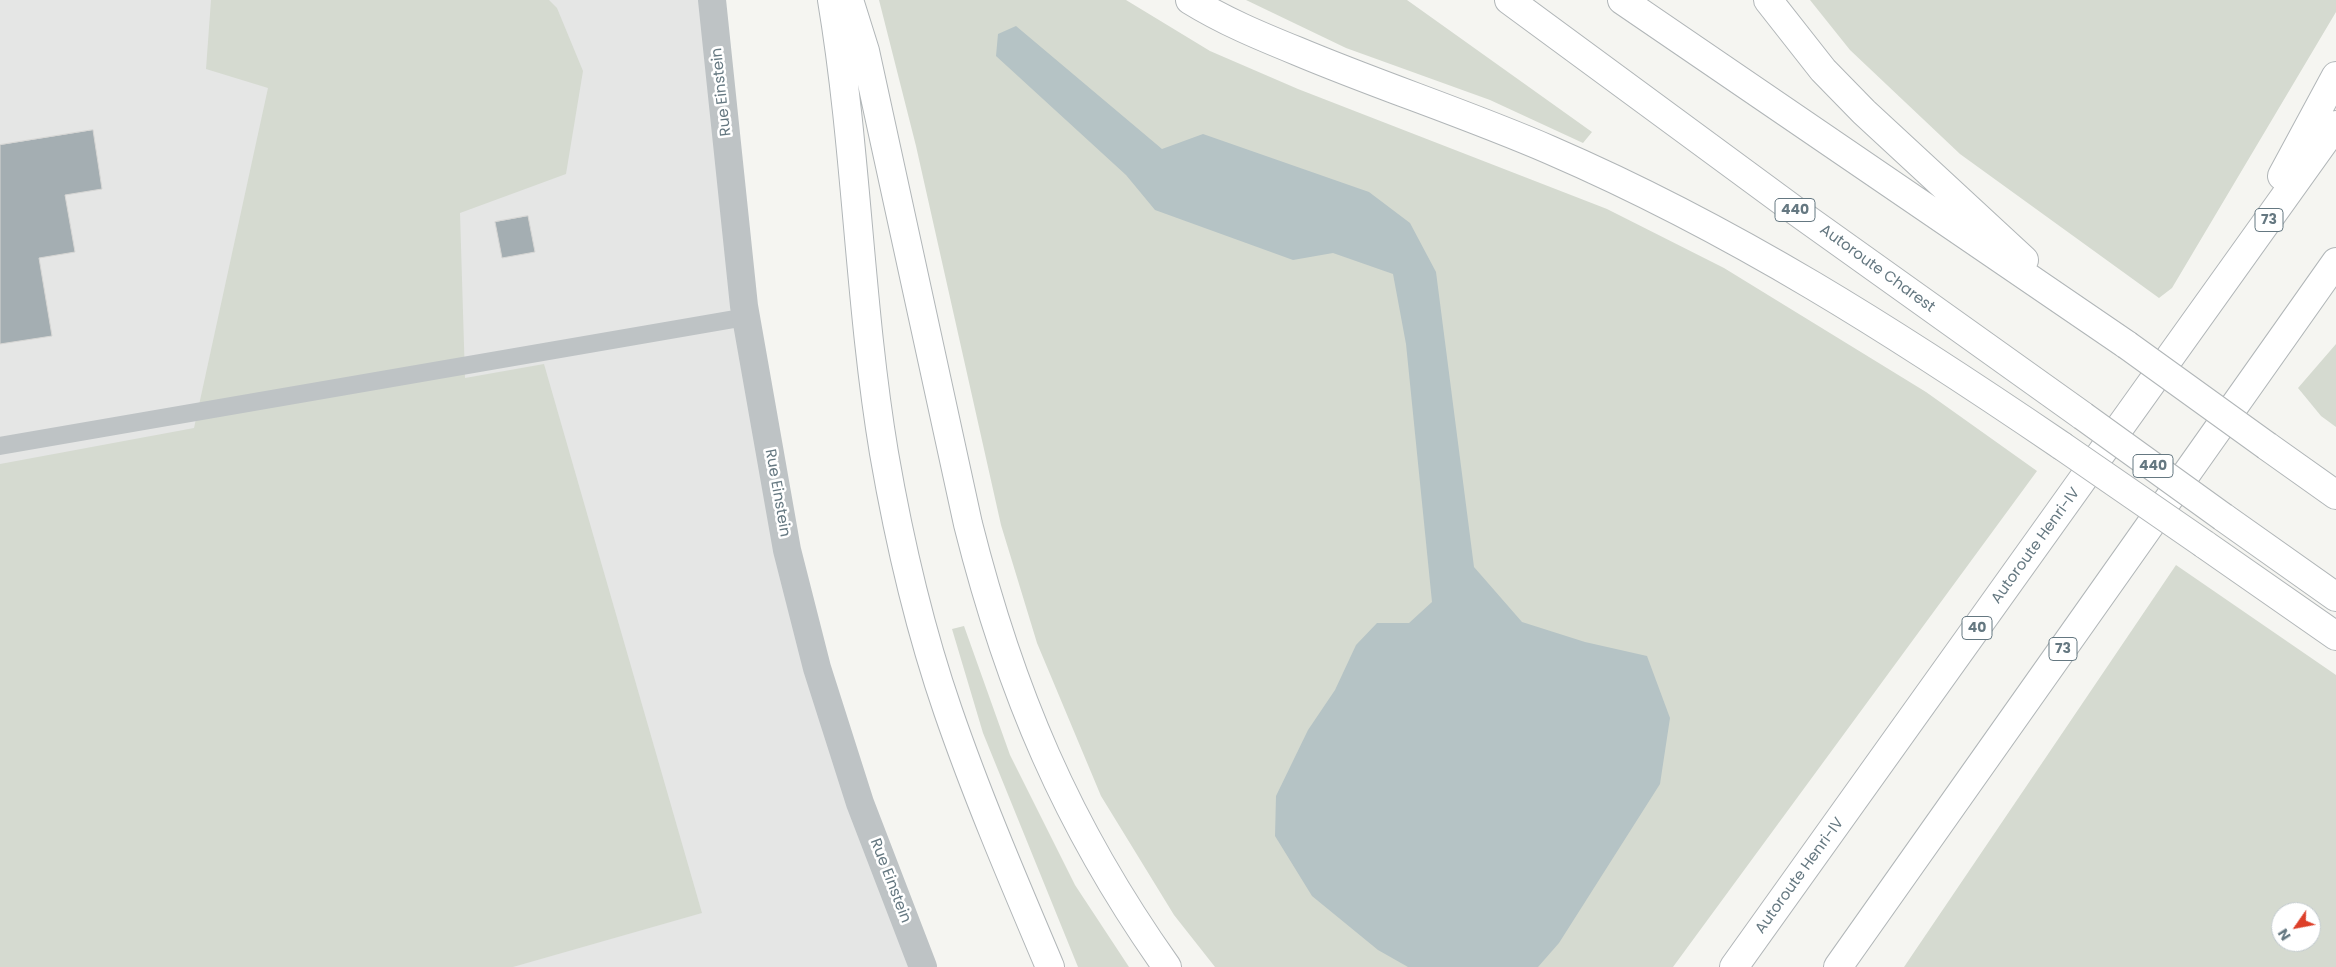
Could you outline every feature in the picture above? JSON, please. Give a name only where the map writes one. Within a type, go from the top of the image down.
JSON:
[{"type":"highway","points":[[832,0],[848,110],[874,381],[896,520],[927,644],[947,709],[992,829],[1050,967]]},
{"type":"highway","points":[[849,0],[865,51],[968,524],[984,589],[1004,650],[1026,712],[1080,829],[1113,887],[1168,967]]},
{"type":"highway","points":[[1190,0],[1243,29],[1351,74],[1548,149],[1699,220],[1853,308],[1955,373],[2336,636]]},
{"type":"highway","name":"Autoroute Charest","points":[[1510,0],[1794,209],[2336,597]]},
{"type":"highway","points":[[1622,0],[2127,346],[2336,495]]},
{"type":"highway","points":[[1768,0],[1823,70],[1864,112],[1939,179],[2083,316]]},
{"type":"highway","points":[[2220,289],[2336,76]]},
{"type":"highway","name":"Autoroute Henri-IV","points":[[1734,967],[2336,125]]},
{"type":"highway","name":"73","points":[[1838,967],[2336,262]]},
{"type":"highway","points":[[2289,331],[2336,284]]},
{"type":"highway","points":[[2277,452],[2336,482]]},
{"type":"street","name":"Rue Einstein","points":[[712,0],[746,317],[787,550],[817,668],[860,802],[923,967]]},
{"type":"lane","points":[[0,446],[746,317]]},
{"type":"shaded area","points":[[0,0],[712,0],[787,550],[923,967],[0,967]]},
{"type":"shaded area","points":[[211,0],[549,0],[557,8],[583,71],[566,174],[460,213],[465,378],[544,364],[702,913],[513,967],[0,967],[0,464],[194,428],[268,88],[206,69]]},
{"type":"shaded area","points":[[879,0],[1126,0],[1210,51],[1298,89],[1607,209],[1724,268],[1926,392],[2037,471],[1673,967],[1215,967],[1174,915],[1101,796],[1037,643],[1001,525],[916,146]]},
{"type":"shaded area","points":[[1246,0],[1407,0],[1592,132],[1583,143],[1490,100],[1346,48]]},
{"type":"shaded area","points":[[1810,0],[2336,0],[2336,12],[2172,288],[2159,298],[1960,154],[1850,50]]},
{"type":"shaded area","points":[[1016,26],[1162,149],[1203,134],[1369,192],[1410,223],[1436,272],[1474,567],[1522,622],[1585,642],[1647,656],[1670,718],[1660,784],[1559,943],[1538,967],[1408,967],[1378,950],[1312,896],[1275,836],[1276,796],[1308,730],[1335,690],[1356,645],[1377,623],[1409,623],[1432,602],[1406,344],[1393,274],[1333,253],[1293,260],[1155,210],[1126,175],[996,56],[998,34]]},
{"type":"shaded area","points":[[2336,344],[2336,427],[2321,416],[2298,388]]},
{"type":"shaded area","points":[[2176,565],[2336,675],[2336,967],[1904,967]]},
{"type":"shaded area","points":[[964,626],[1010,755],[1075,885],[1129,967],[1078,967],[983,733],[952,629]]},
{"type":"building","points":[[93,130],[102,189],[65,195],[75,252],[39,258],[52,336],[0,344],[0,145]]},
{"type":"building","points":[[528,216],[535,252],[502,258],[495,222]]}]
